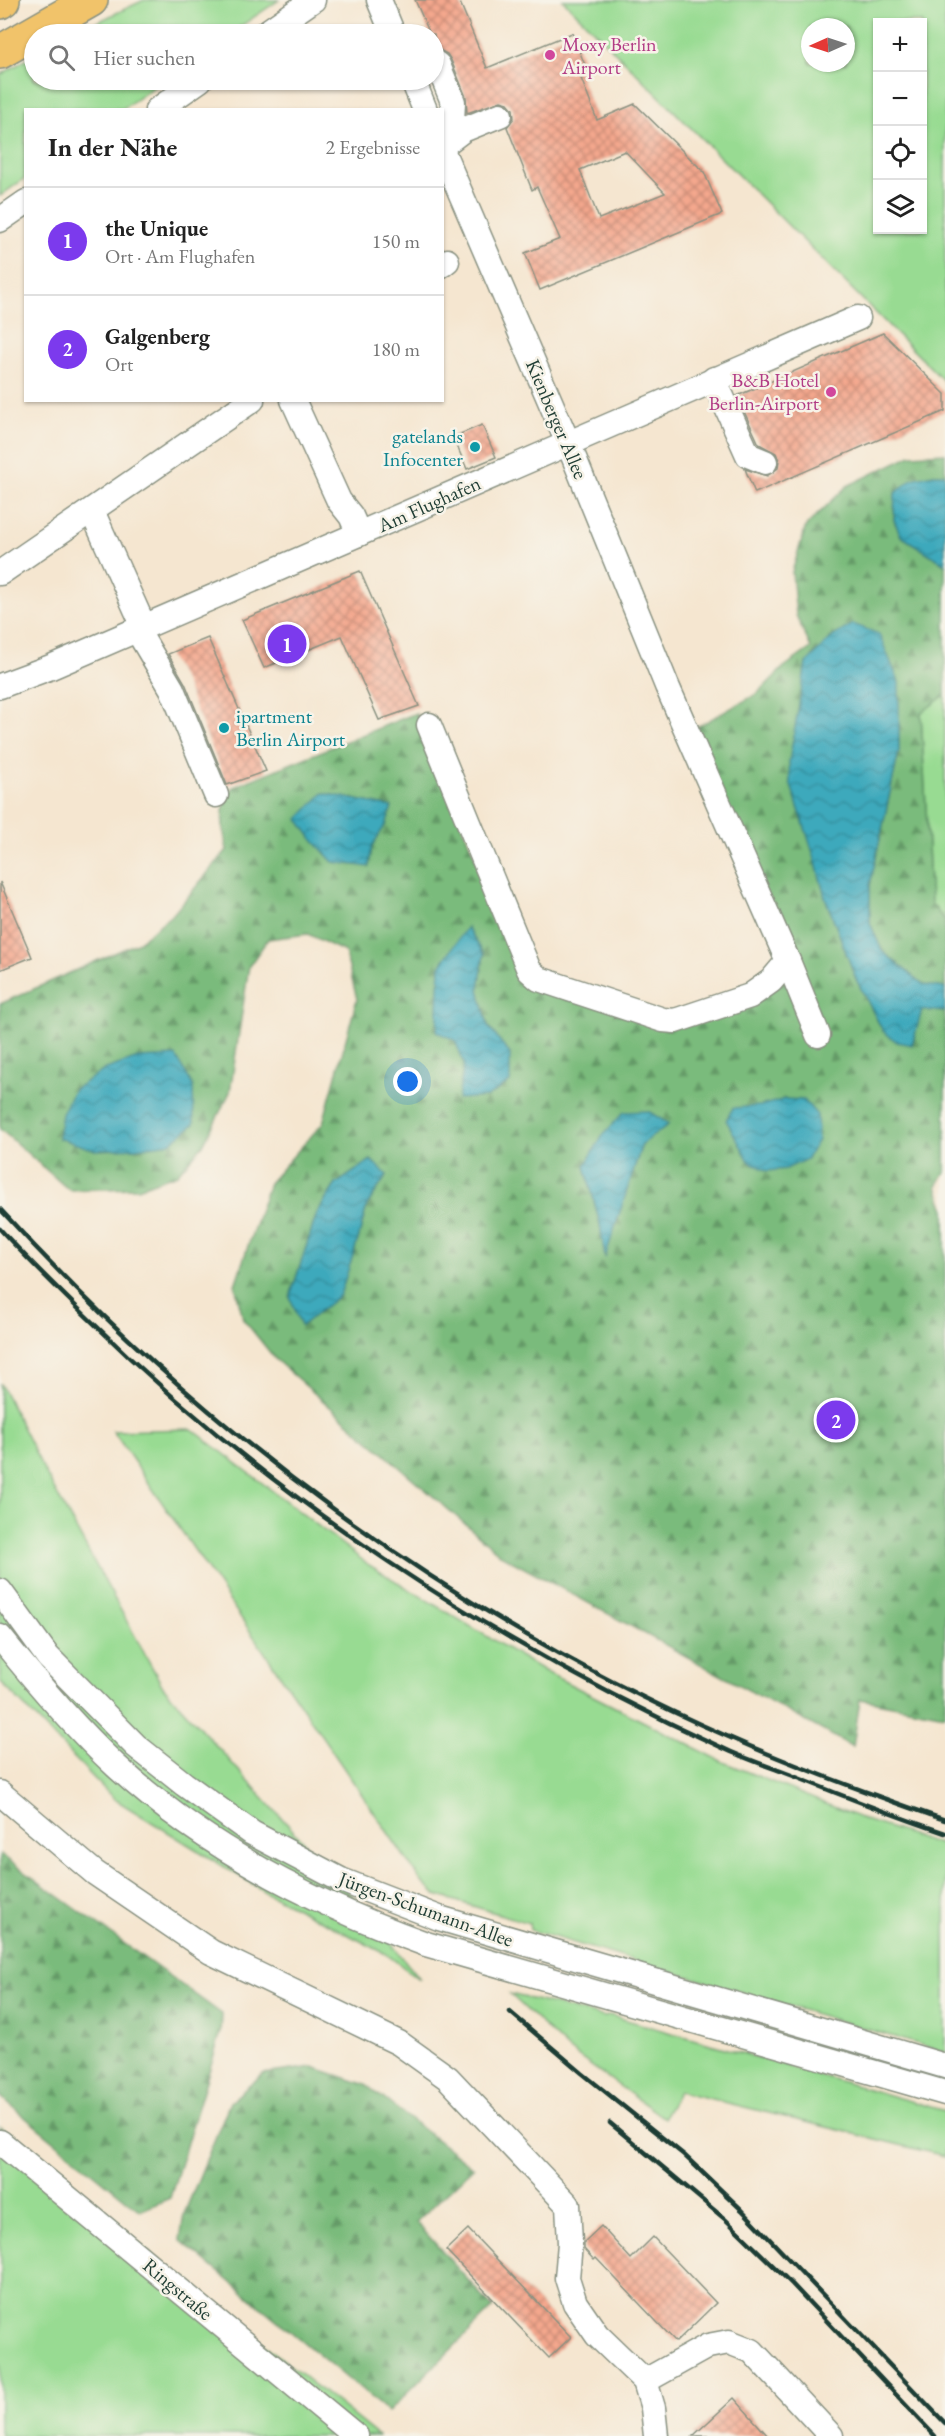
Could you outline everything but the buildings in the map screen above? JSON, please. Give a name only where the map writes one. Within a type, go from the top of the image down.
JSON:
[{"type":"highway","points":[[49,24],[91,0]]},
{"type":"highway","points":[[0,52],[24,38]]},
{"type":"street","points":[[278,24],[313,0]]},
{"type":"street","points":[[379,0],[389,24]]},
{"type":"street","points":[[444,80],[453,102],[452,121],[444,129]]},
{"type":"street","points":[[160,108],[186,90]]},
{"type":"street","points":[[417,90],[424,108]]},
{"type":"street","points":[[444,146],[463,130],[500,115]]},
{"type":"street","name":"Kienberger Allee","points":[[444,153],[568,443],[669,690],[818,1035]]},
{"type":"street","points":[[0,220],[24,203]]},
{"type":"street","name":"Am Flughafen","points":[[0,686],[51,667],[858,318]]},
{"type":"street","points":[[714,380],[748,455],[765,462]]},
{"type":"street","points":[[0,573],[249,402]]},
{"type":"street","points":[[294,402],[339,501],[351,516],[359,534]]},
{"type":"street","points":[[92,511],[141,628],[172,688],[216,795]]},
{"type":"street","points":[[429,725],[529,970],[539,979],[663,1020],[675,1021],[750,996],[771,981],[788,961]]},
{"type":"street","name":"Jürgen-Schumann-Allee","points":[[0,1591],[48,1657],[136,1746],[252,1833],[341,1880],[439,1918],[945,2066]]},
{"type":"street","name":"Jürgen-Schumann-Allee","points":[[0,1636],[31,1676],[116,1766],[174,1814],[226,1848],[318,1900],[384,1929],[426,1944],[945,2093]]},
{"type":"street","points":[[0,1793],[95,1873],[211,1952],[399,2043],[448,2078],[568,2205],[570,2243],[567,2278],[575,2303],[597,2335],[645,2381],[653,2408],[656,2436]]},
{"type":"street","name":"Ringstraße","points":[[0,2142],[356,2436]]},
{"type":"street","points":[[645,2381],[708,2346],[729,2342],[752,2351],[831,2436]]},
{"type":"green space","points":[[144,0],[279,0],[244,24],[93,24]]},
{"type":"green space","points":[[563,0],[945,0],[945,382]]},
{"type":"green space","points":[[24,61],[24,90],[150,90],[123,108],[24,108],[24,179],[0,196],[0,75]]},
{"type":"green space","points":[[945,453],[945,474],[933,474],[895,492],[894,520],[901,536],[945,564],[945,695],[921,713],[931,903],[945,921],[945,988],[924,985],[882,951],[870,923],[870,885],[899,751],[899,719],[806,663],[799,709],[815,859],[825,897],[856,979],[883,1031],[922,1010],[945,1012],[945,1172],[937,1186],[945,1210],[945,1715],[860,1699],[853,1747],[502,1556],[276,1360],[243,1319],[235,1285],[269,1183],[323,1123],[357,999],[345,952],[308,934],[268,939],[249,966],[230,1092],[203,1145],[177,1174],[138,1188],[69,1190],[0,1129],[0,1004],[137,943],[174,913],[227,850],[222,817],[225,803],[233,787],[416,713],[513,950],[532,984],[675,1024],[795,959],[691,730],[757,694],[784,667],[811,648],[796,615],[792,572],[806,526],[847,486],[911,455]],"holes":[[[323,793],[392,807],[386,824],[372,846],[369,866]],[[484,954],[479,989],[488,1026],[510,1054],[464,1064],[455,1040]],[[668,1124],[642,1144],[605,1256],[600,1224],[585,1166]],[[371,1160],[387,1175],[367,1205],[358,1240],[290,1297],[317,1213],[336,1184]]]},
{"type":"green space","points":[[945,695],[945,921],[931,903],[921,713]]},
{"type":"green space","points":[[0,1383],[47,1476],[163,1687],[365,1910],[420,1980],[386,1954],[267,1893],[114,1799],[0,1681]]},
{"type":"green space","points":[[192,1429],[369,1565],[546,1672],[723,1762],[868,1821],[945,1846],[945,2052],[530,1930],[529,1923],[436,1895],[421,1881],[113,1431]]},
{"type":"green space","points":[[0,1854],[222,2014],[221,2032],[170,2198],[140,2211],[0,2097]]},
{"type":"green space","points":[[510,1994],[605,2017],[609,2015],[945,2111],[945,2156],[679,2091],[664,2118],[569,2050]]},
{"type":"green space","points":[[313,2067],[366,2085],[473,2168],[416,2222],[493,2308],[388,2412],[180,2240],[184,2214],[230,2102],[263,2074]]},
{"type":"green space","points":[[0,2127],[85,2201],[378,2436],[0,2436]]},
{"type":"water","points":[[945,474],[945,564],[901,536],[894,520],[895,493],[912,479]]},
{"type":"water","points":[[853,624],[879,634],[899,682],[899,751],[870,885],[870,923],[882,951],[924,985],[945,988],[945,1012],[922,1010],[912,1045],[897,1042],[883,1031],[856,979],[825,897],[790,782],[789,762],[806,663],[832,637]]},
{"type":"water","points":[[323,793],[392,807],[386,824],[372,846],[369,867],[333,862],[298,819]]},
{"type":"water","points":[[467,927],[484,954],[479,989],[488,1026],[510,1054],[510,1082],[487,1097],[458,1099],[464,1064],[455,1040],[437,1032],[440,966]]},
{"type":"water","points":[[176,1056],[193,1086],[194,1124],[170,1143],[136,1148],[95,1150],[58,1138],[62,1114],[74,1089],[106,1069],[138,1058]]},
{"type":"water","points":[[785,1099],[804,1100],[817,1115],[818,1140],[807,1159],[786,1169],[767,1171],[749,1161],[726,1120],[733,1108],[760,1106]]},
{"type":"water","points":[[648,1111],[669,1124],[642,1144],[605,1258],[600,1224],[585,1166],[602,1136],[624,1112]]},
{"type":"water","points":[[371,1160],[387,1175],[367,1205],[340,1295],[301,1326],[290,1297],[317,1213],[336,1184]]},
{"type":"railway","points":[[0,1209],[79,1291],[161,1369],[248,1443],[338,1512],[431,1576],[528,1636],[628,1689],[731,1738],[864,1791],[945,1820]]},
{"type":"railway","points":[[0,1229],[88,1318],[232,1447],[309,1506],[388,1562],[470,1614],[554,1663],[640,1708],[752,1761],[945,1833]]},
{"type":"railway","points":[[510,2012],[684,2155],[742,2210],[945,2423]]},
{"type":"railway","points":[[610,2123],[726,2220],[792,2284],[935,2436]]},
{"type":"place","name":"Moxy Berlin Airport","points":[[550,55]]},
{"type":"place","name":"B&B Hotel Berlin-Airport","points":[[831,392]]},
{"type":"place","name":"gatelands Infocenter","points":[[475,447]]},
{"type":"place","name":"the Unique","points":[[287,644]]},
{"type":"place","name":"ipartment Berlin Airport","points":[[224,728]]},
{"type":"place","name":"Galgenberg","points":[[836,1420]]}]
